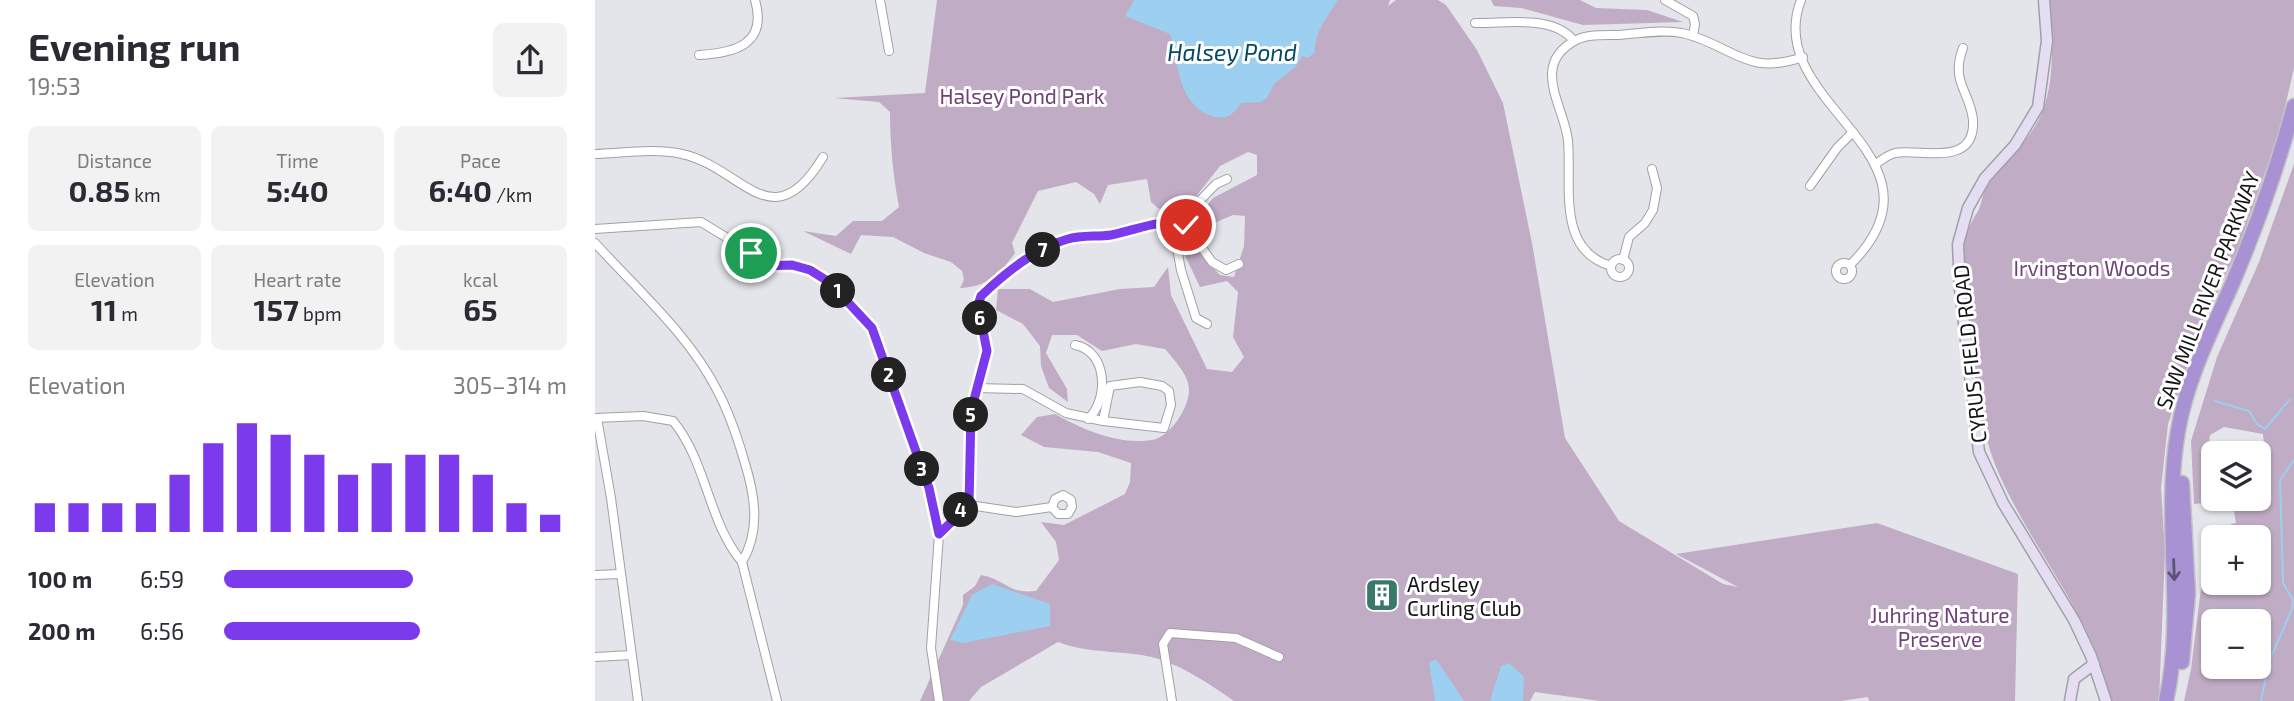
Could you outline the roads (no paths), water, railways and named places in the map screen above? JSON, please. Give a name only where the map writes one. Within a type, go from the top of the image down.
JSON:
[{"type":"highway","name":"SAW MILL RIVER PARKWAY","points":[[2166,701],[2175,637],[2173,492],[2180,419],[2194,372],[2259,216],[2294,106]]},
{"type":"highway","name":"SAW MILL RIVER PARKWAY","points":[[2174,701],[2187,625],[2182,481],[2188,422],[2202,375],[2258,241],[2294,135]]},
{"type":"street","points":[[699,55],[731,53],[746,44],[754,33],[757,19],[755,0]]},
{"type":"street","points":[[880,0],[889,51]]},
{"type":"street","points":[[1665,0],[1693,16],[1693,36]]},
{"type":"street","points":[[1801,0],[1796,33],[1803,57],[1828,103],[1877,163],[1883,182],[1882,219],[1872,242],[1850,265]]},
{"type":"street","name":"CYRUS FIELD ROAD","points":[[2044,0],[2047,41],[2038,107],[2015,145],[1985,178],[1968,208],[1958,244],[1960,289],[1979,452],[2003,503],[2074,620],[2094,664],[2106,701]]},
{"type":"street","points":[[1475,23],[1550,24],[1564,29],[1574,41]]},
{"type":"street","points":[[1611,266],[1596,261],[1587,253],[1574,230],[1569,211],[1568,138],[1552,84],[1557,59],[1574,41],[1591,36],[1658,32],[1693,36],[1759,65],[1776,65],[1803,57]]},
{"type":"street","points":[[1877,163],[1899,152],[1932,156],[1946,154],[1965,142],[1971,133],[1973,119],[1958,80],[1958,59],[1963,48]]},
{"type":"street","points":[[1810,186],[1837,148],[1853,132]]},
{"type":"street","points":[[595,154],[682,154],[718,168],[760,196],[778,197],[804,185],[823,157]]},
{"type":"street","points":[[1623,260],[1629,237],[1645,223],[1653,210],[1657,188],[1652,169]]},
{"type":"street","points":[[939,534],[969,505],[971,411],[987,351],[978,305],[981,296],[1027,258],[1068,239],[1112,235],[1142,225],[1184,217],[1216,184],[1227,179]]},
{"type":"street","points":[[1172,221],[1186,225],[1212,262],[1226,270],[1239,264]]},
{"type":"street","points":[[1172,221],[1188,296],[1196,318],[1206,324]]},
{"type":"street","points":[[595,229],[701,222],[751,253],[765,266],[792,265],[810,270],[829,282],[872,328],[929,488],[939,534],[930,648],[939,701]]},
{"type":"street","points":[[595,243],[667,323],[717,388],[734,426],[751,481],[753,544],[742,562]]},
{"type":"street","points":[[1616,260],[1623,260],[1629,267],[1625,276],[1614,275],[1611,266],[1616,260]]},
{"type":"street","points":[[1075,345],[1083,346],[1091,354],[1102,377],[1100,399],[1088,419]]},
{"type":"street","points":[[975,388],[1023,389],[1066,413],[1088,419],[1103,421],[1164,428],[1171,405],[1169,391],[1148,383],[1109,386],[1103,421]]},
{"type":"street","points":[[638,701],[596,418],[643,416],[673,421],[691,450],[728,545],[742,562],[778,701]]},
{"type":"street","points":[[969,505],[1016,512],[1052,507]]},
{"type":"street","points":[[595,575],[620,574]]},
{"type":"street","points":[[1172,701],[1163,644],[1170,633],[1236,638],[1279,657]]},
{"type":"street","points":[[595,657],[631,655]]},
{"type":"street","points":[[2070,701],[2074,679],[2094,664]]},
{"type":"water","name":"Halsey Pond","points":[[1134,0],[1338,0],[1319,32],[1315,53],[1307,58],[1303,56],[1296,66],[1274,84],[1267,98],[1261,102],[1241,103],[1230,115],[1219,118],[1202,111],[1186,94],[1170,34],[1125,16]]},
{"type":"water","points":[[992,584],[1050,604],[1050,626],[963,643],[950,640],[972,595]]},
{"type":"water","points":[[1436,659],[1464,701],[1435,701],[1429,663]]},
{"type":"water","points":[[1509,663],[1524,677],[1523,701],[1490,701],[1501,666]]},
{"type":"waterway","points":[[2215,401],[2249,411],[2257,424],[2265,429],[2290,399]]},
{"type":"waterway","points":[[2261,701],[2269,662],[2292,609],[2293,600],[2283,583],[2280,480],[2294,460]]},
{"type":"place","name":"Ardsley Curling Club","points":[[1382,595]]},
{"type":"park label","name":"Halsey Pond Park","points":[[1022,95]]},
{"type":"park label","name":"Irvington Woods","points":[[2092,267]]},
{"type":"park label","name":"Juhring Nature Preserve","points":[[1940,626]]}]
